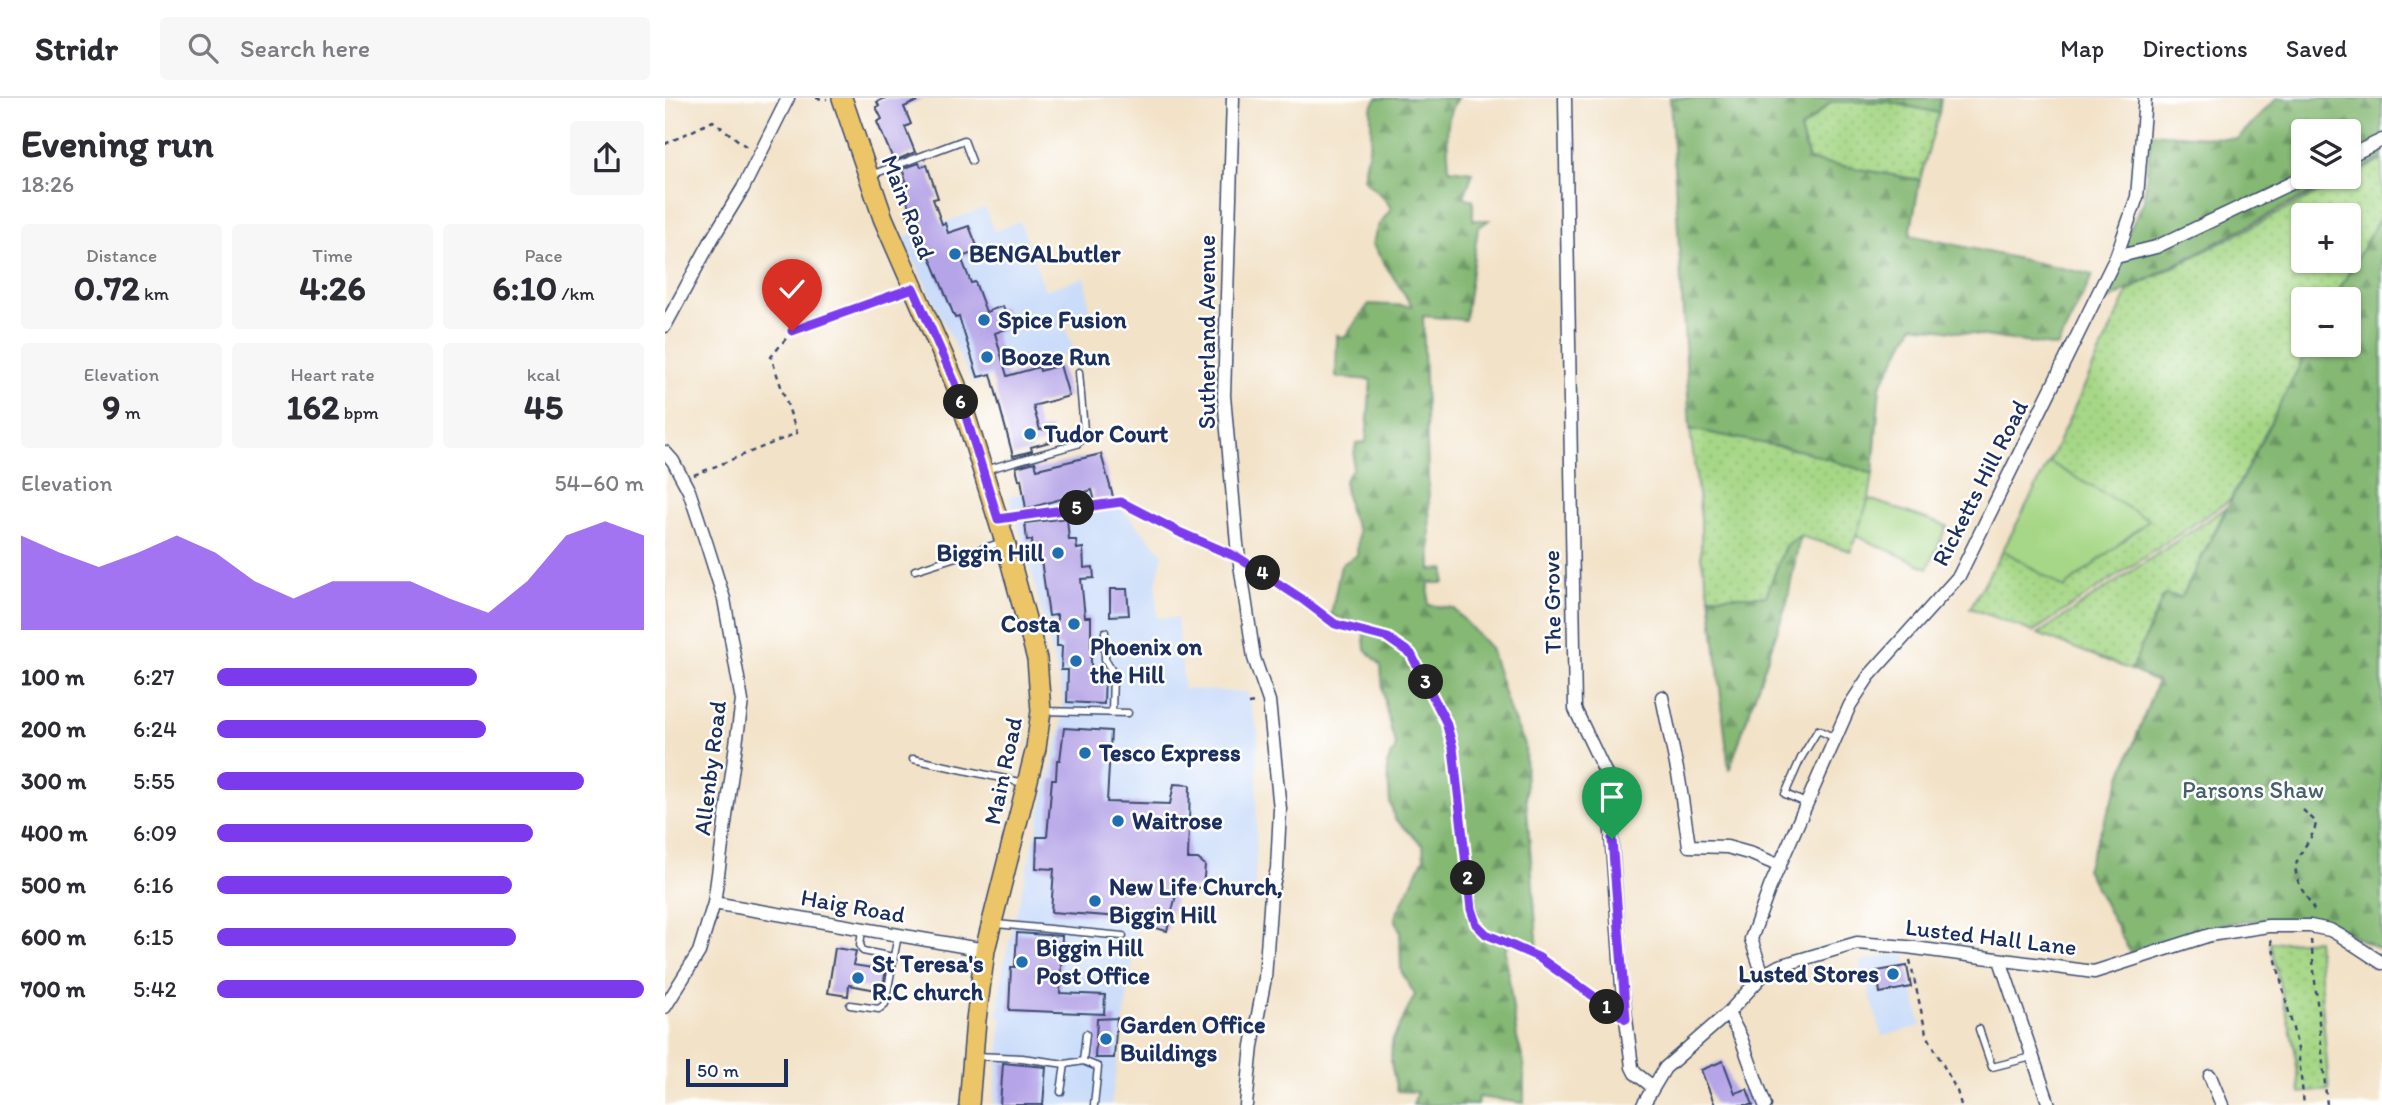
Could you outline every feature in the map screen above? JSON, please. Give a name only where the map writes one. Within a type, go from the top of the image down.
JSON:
[{"type":"main road","name":"Main Road","points":[[842,98],[883,218],[956,385],[1005,542],[1037,659],[1041,711],[1036,748],[985,950],[969,1105]]},
{"type":"street","points":[[665,326],[788,98]]},
{"type":"street","name":"Sutherland Avenue","points":[[1233,98],[1224,397],[1239,558],[1254,658],[1269,701],[1280,809],[1277,869],[1271,894],[1265,978],[1252,1046],[1246,1105]]},
{"type":"street","name":"The Grove","points":[[1565,98],[1575,709],[1607,776],[1632,1067],[1635,1073],[1654,1087]]},
{"type":"street","name":"Ricketts Hill Road","points":[[1763,975],[1751,939],[1770,887],[1850,705],[1869,676],[1959,576],[2116,257],[2137,197],[2145,98]]},
{"type":"street","points":[[2361,150],[2382,140]]},
{"type":"street","points":[[2116,257],[2156,247],[2291,183]]},
{"type":"street","name":"Allenby Road","points":[[665,452],[683,480],[724,599],[742,701],[714,903],[699,952],[665,1007]]},
{"type":"street","points":[[1662,697],[1679,779],[1689,846],[1727,847],[1780,866]]},
{"type":"street","name":"Haig Road","points":[[714,903],[985,950]]},
{"type":"street","name":"Lusted Hall Lane","points":[[1643,1105],[1665,1068],[1728,1013],[1763,975],[1779,966],[1857,943],[1907,947],[2094,972],[2210,935],[2268,926],[2313,927],[2341,936],[2382,963]]},
{"type":"street","points":[[2000,960],[2049,1105]]},
{"type":"street","points":[[1728,1013],[1741,1038],[1765,1105]]},
{"type":"street","points":[[2210,1076],[2222,1105]]},
{"type":"lane","points":[[869,176],[964,140],[972,161]]},
{"type":"lane","points":[[983,470],[1077,444],[1083,439],[1079,372]]},
{"type":"lane","points":[[915,570],[1005,542]]},
{"type":"lane","points":[[1105,632],[1105,659],[1113,673],[1112,713]]},
{"type":"lane","points":[[1041,711],[1128,713]]},
{"type":"lane","points":[[1806,803],[1785,794],[1801,758],[1818,730],[1835,738]]},
{"type":"lane","points":[[913,759],[1027,783]]},
{"type":"lane","points":[[993,924],[1123,936]]},
{"type":"lane","points":[[862,929],[860,945],[863,951],[893,957]]},
{"type":"lane","points":[[850,1005],[879,1009],[883,1007],[898,935]]},
{"type":"lane","points":[[1979,1030],[1991,1067],[2033,1056]]},
{"type":"lane","points":[[1083,1061],[1086,1034]]},
{"type":"lane","points":[[973,1056],[1022,1058],[1065,1064],[1083,1061],[1098,1067],[1094,1105]]},
{"type":"lane","points":[[1061,1092],[1065,1064]]},
{"type":"path","points":[[665,144],[713,121],[759,156]]},
{"type":"path","points":[[683,480],[797,433],[771,357],[792,331],[913,288]]},
{"type":"path","points":[[998,519],[1121,502],[1212,548],[1239,558],[1335,624],[1388,638],[1411,654],[1446,722],[1453,748],[1471,909],[1476,924],[1486,934],[1538,957],[1626,1019]]},
{"type":"path","points":[[2303,810],[2316,822],[2315,831],[2295,870],[2307,900],[2315,910],[2313,927],[2327,1105]]},
{"type":"path","points":[[2268,926],[2298,1049],[2304,1105]]},
{"type":"path","points":[[1907,947],[1926,1033],[1957,1091],[1961,1105]]},
{"type":"shaded area","points":[[985,208],[994,231],[1020,221],[1045,290],[1085,277],[1091,316],[1064,325],[1075,352],[973,384],[903,237]]},
{"type":"shaded area","points":[[1033,491],[1053,492],[1056,502],[1090,492],[1094,506],[1114,501],[1163,553],[1156,585],[1157,618],[1177,618],[1184,689],[1247,692],[1258,732],[1255,892],[1144,887],[1111,1105],[994,1105],[1002,1018],[998,1017],[1002,971],[1061,730],[1063,697],[1009,496]]},
{"type":"shaded area","points":[[1905,952],[1921,1026],[1882,1036],[1860,961]]},
{"type":"green space","points":[[1377,98],[1457,98],[1448,123],[1449,169],[1473,172],[1464,197],[1473,200],[1473,220],[1489,220],[1478,228],[1465,320],[1423,316],[1431,570],[1445,569],[1444,583],[1429,583],[1428,605],[1453,608],[1490,648],[1510,712],[1525,744],[1526,796],[1538,951],[1510,937],[1505,951],[1517,1038],[1524,1063],[1524,1103],[1478,1097],[1477,1105],[1413,1105],[1417,1092],[1397,1091],[1391,1063],[1392,1041],[1415,995],[1401,971],[1400,932],[1395,917],[1424,858],[1423,845],[1395,819],[1390,802],[1387,764],[1396,747],[1385,706],[1381,665],[1365,649],[1363,625],[1331,615],[1341,565],[1357,555],[1358,531],[1349,511],[1344,481],[1352,469],[1356,443],[1366,442],[1371,380],[1336,377],[1337,335],[1344,338],[1369,304],[1412,306],[1372,244],[1378,226],[1391,209],[1386,200],[1363,178],[1371,139],[1371,108]]},
{"type":"green space","points":[[1670,98],[1941,98],[1939,113],[1889,102],[1831,102],[1800,130],[1809,160],[1920,180],[1910,235],[2093,275],[2057,347],[1914,325],[1880,386],[1873,474],[1803,451],[1690,429]]},
{"type":"green space","points":[[2277,98],[2382,98],[2382,159],[2361,169],[2361,119],[2291,119],[2291,189],[2321,189],[2103,303],[2119,251],[2144,201],[2151,133],[2237,139]]},
{"type":"green space","points":[[1831,102],[1889,102],[1939,113],[1920,180],[1809,160],[1800,130]]},
{"type":"green space","points":[[2382,160],[2382,216],[2361,255],[2361,203],[2298,203],[2326,189],[2361,189],[2361,171]]},
{"type":"green space","points":[[2291,207],[2291,273],[2351,273],[2344,287],[2291,287],[2291,357],[2307,357],[2230,500],[2033,632],[1970,608],[2003,550],[2064,588],[2148,520],[2049,462],[2129,290]]},
{"type":"green space","name":"Parsons Shaw","points":[[2382,213],[2382,951],[2323,920],[2246,921],[2201,928],[2131,954],[2086,869],[2157,682],[2131,670],[2164,595],[2182,597],[2304,357],[2361,357],[2361,287],[2341,287],[2349,273],[2361,273],[2361,251]]},
{"type":"green space","points":[[1690,429],[1802,451],[1803,447],[1873,474],[1869,499],[1851,551],[1800,536],[1785,546],[1766,596],[1710,598],[1701,557],[1701,518]]},
{"type":"green space","points":[[2049,462],[2149,520],[2064,588],[2003,550]]},
{"type":"green space","points":[[1869,499],[1947,526],[1928,568],[1856,536]]},
{"type":"green space","points":[[2226,508],[2182,597],[2164,596],[2131,670],[2038,634]]},
{"type":"green space","points":[[1800,536],[1787,602],[1729,771],[1710,596],[1766,596],[1785,546]]},
{"type":"green space","points":[[2317,940],[2329,1090],[2300,1093],[2295,1050],[2270,943]]},
{"type":"building","points":[[885,98],[924,98],[904,107],[911,124],[905,127],[915,152],[899,159],[893,159],[877,122],[882,119],[876,107],[879,106],[877,102]]},
{"type":"building","points":[[919,163],[921,167],[927,165],[938,198],[933,199],[948,233],[969,226],[979,251],[961,257],[971,283],[975,282],[986,312],[1003,306],[1011,327],[995,333],[1007,376],[1039,367],[1040,371],[1060,365],[1069,396],[1033,406],[1040,430],[1050,428],[1053,441],[1031,447],[1032,451],[1013,456],[991,374],[978,377],[959,317],[955,318],[927,249],[922,251],[913,231],[907,213],[911,212],[901,184],[907,183],[902,169]]},
{"type":"building","points":[[1101,454],[1114,500],[1096,505],[1092,490],[1026,509],[1016,467],[1035,462],[1037,469]]},
{"type":"building","points":[[1067,518],[1069,540],[1076,540],[1077,549],[1083,548],[1084,568],[1093,567],[1094,578],[1081,579],[1085,617],[1091,617],[1091,671],[1105,671],[1104,704],[1067,702],[1068,670],[1061,670],[1062,646],[1057,646],[1057,615],[1049,616],[1041,560],[1033,561],[1032,540],[1027,541],[1025,523]]},
{"type":"building","points":[[1110,589],[1127,589],[1129,615],[1110,616]]},
{"type":"building","points":[[1064,728],[1111,731],[1107,802],[1170,804],[1174,784],[1190,785],[1188,859],[1198,859],[1205,865],[1203,888],[1178,887],[1167,931],[1148,926],[1150,919],[1051,912],[1054,869],[1036,868],[1037,837],[1047,837],[1052,779],[1056,779]]},
{"type":"building","points":[[1017,933],[1062,936],[1060,993],[1105,995],[1104,1014],[1009,1010],[1011,967],[1015,967]]},
{"type":"building","name":"St Teresa's R.C church","points":[[835,948],[856,951],[853,965],[886,970],[882,991],[849,985],[848,996],[828,993]]},
{"type":"building","points":[[1907,966],[1911,987],[1880,993],[1877,971]]},
{"type":"building","name":"Garden Office Buildings","points":[[1117,1018],[1114,1058],[1095,1058],[1097,1019]]},
{"type":"building","points":[[1723,1061],[1735,1093],[1747,1089],[1753,1105],[1715,1105],[1701,1070]]},
{"type":"building","points":[[1003,1063],[1046,1067],[1043,1105],[1000,1105]]},
{"type":"place","name":"BENGALbutler","points":[[955,254]]},
{"type":"place","name":"Spice Fusion","points":[[984,320]]},
{"type":"place","name":"Booze Run","points":[[987,357]]},
{"type":"place","name":"Tudor Court","points":[[1030,434]]},
{"type":"place","name":"Biggin Hill","points":[[1058,553]]},
{"type":"place","name":"Costa","points":[[1074,624]]},
{"type":"place","name":"Phoenix on the Hill","points":[[1076,661]]},
{"type":"place","name":"Tesco Express","points":[[1085,753]]},
{"type":"place","name":"Waitrose","points":[[1118,821]]},
{"type":"place","name":"New Life Church, Biggin Hill","points":[[1095,901]]},
{"type":"place","name":"Biggin Hill Post Office","points":[[1022,962]]},
{"type":"place","name":"Lusted Stores","points":[[1893,974]]},
{"type":"place","name":"St Teresa's R.C church","points":[[858,978]]},
{"type":"place","name":"Garden Office Buildings","points":[[1106,1039]]},
{"type":"route","points":[[792,331],[913,288],[956,385],[998,519],[1121,502],[1223,553],[1239,558],[1268,575],[1335,624],[1388,638],[1411,654],[1446,722],[1453,748],[1471,909],[1476,924],[1486,934],[1538,957],[1626,1019],[1612,839]]}]
